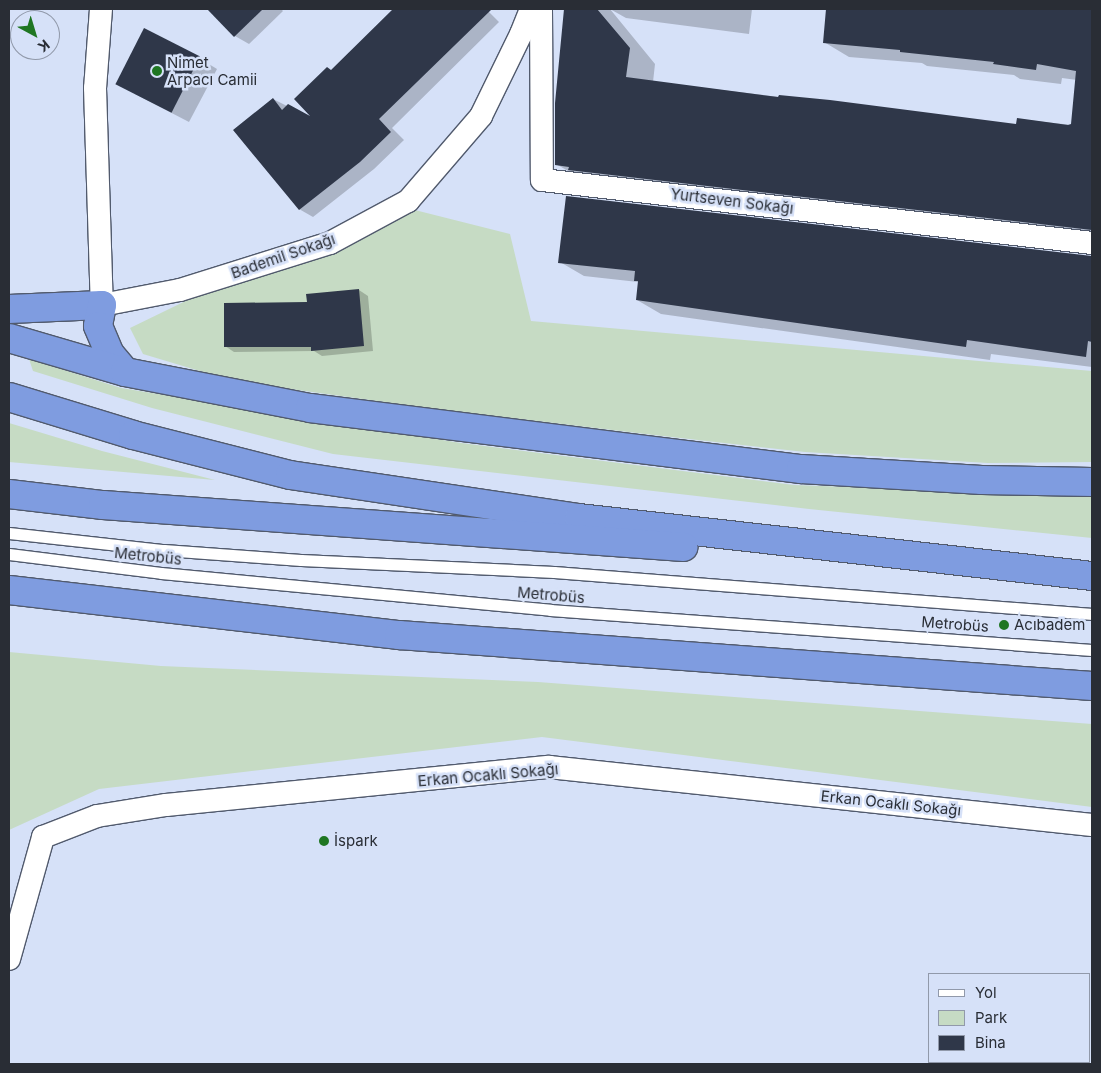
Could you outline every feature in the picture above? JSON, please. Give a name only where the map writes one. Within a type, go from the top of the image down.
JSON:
[{"type":"highway","points":[[9,309],[102,305],[98,326],[110,354],[125,372]]},
{"type":"highway","points":[[9,338],[125,372],[310,408],[801,469],[982,480],[1092,482]]},
{"type":"highway","points":[[9,397],[132,435],[290,475],[578,518],[1089,576]]},
{"type":"highway","points":[[9,494],[151,508],[1089,576]]},
{"type":"highway","points":[[9,590],[399,635],[1092,686]]},
{"type":"highway","points":[[9,606],[154,608]]},
{"type":"street","points":[[101,9],[95,88],[102,305]]},
{"type":"street","name":"Bademil Sokağı","points":[[102,305],[180,290],[330,243],[408,201],[481,116],[521,34],[531,9]]},
{"type":"street","name":"Yurtseven Sokağı","points":[[541,9],[542,180],[1092,243]]},
{"type":"street","name":"Erkan Ocaklı Sokağı","points":[[9,959],[43,837],[98,816],[166,805],[549,767],[1092,825]]},
{"type":"lane","name":"Metrobüs","points":[[9,533],[164,550],[301,560],[554,572],[1092,614]]},
{"type":"lane","name":"Metrobüs","points":[[9,554],[161,573],[550,610],[1092,650]]},
{"type":"green space","points":[[387,203],[510,234],[531,321],[1092,371],[1092,462],[988,463],[805,452],[654,435],[428,408],[233,381],[143,354],[130,328]]},
{"type":"green space","points":[[29,359],[121,388],[461,443],[794,485],[1092,496],[1092,538],[809,509],[333,454],[152,408],[33,371]]},
{"type":"green space","points":[[9,423],[102,451],[215,480],[9,462]]},
{"type":"green space","points":[[9,652],[161,666],[538,682],[1092,724],[1092,807],[542,737],[99,789],[9,830]]},
{"type":"building","points":[[207,9],[263,9],[234,37]]},
{"type":"building","points":[[393,9],[492,9],[379,119],[391,132],[360,162],[299,210],[233,130],[273,98],[282,110],[288,104],[310,116],[294,99],[327,67],[331,70]]},
{"type":"building","points":[[564,9],[597,9],[630,48],[626,77],[778,97],[779,95],[830,100],[1016,124],[1017,118],[1068,125],[1071,124],[1076,71],[1037,64],[1036,70],[993,64],[994,62],[900,52],[900,50],[823,43],[826,9],[1092,9],[1092,230],[568,170],[569,167],[555,165],[555,103]]},
{"type":"building","name":"Nimet Arpacı Camii","points":[[144,28],[200,57],[172,113],[115,84]]},
{"type":"building","points":[[566,196],[1092,256],[1092,342],[1088,341],[1086,357],[967,340],[966,347],[636,300],[638,281],[634,281],[635,271],[558,263]]},
{"type":"building","points":[[359,289],[364,346],[311,351],[311,347],[224,347],[224,303],[307,302],[306,294]]},
{"type":"place","name":"Nimet Arpacı Camii","points":[[157,71]]},
{"type":"place","name":"Acıbadem","points":[[1004,625]]},
{"type":"place","name":"İspark","points":[[324,841]]}]
